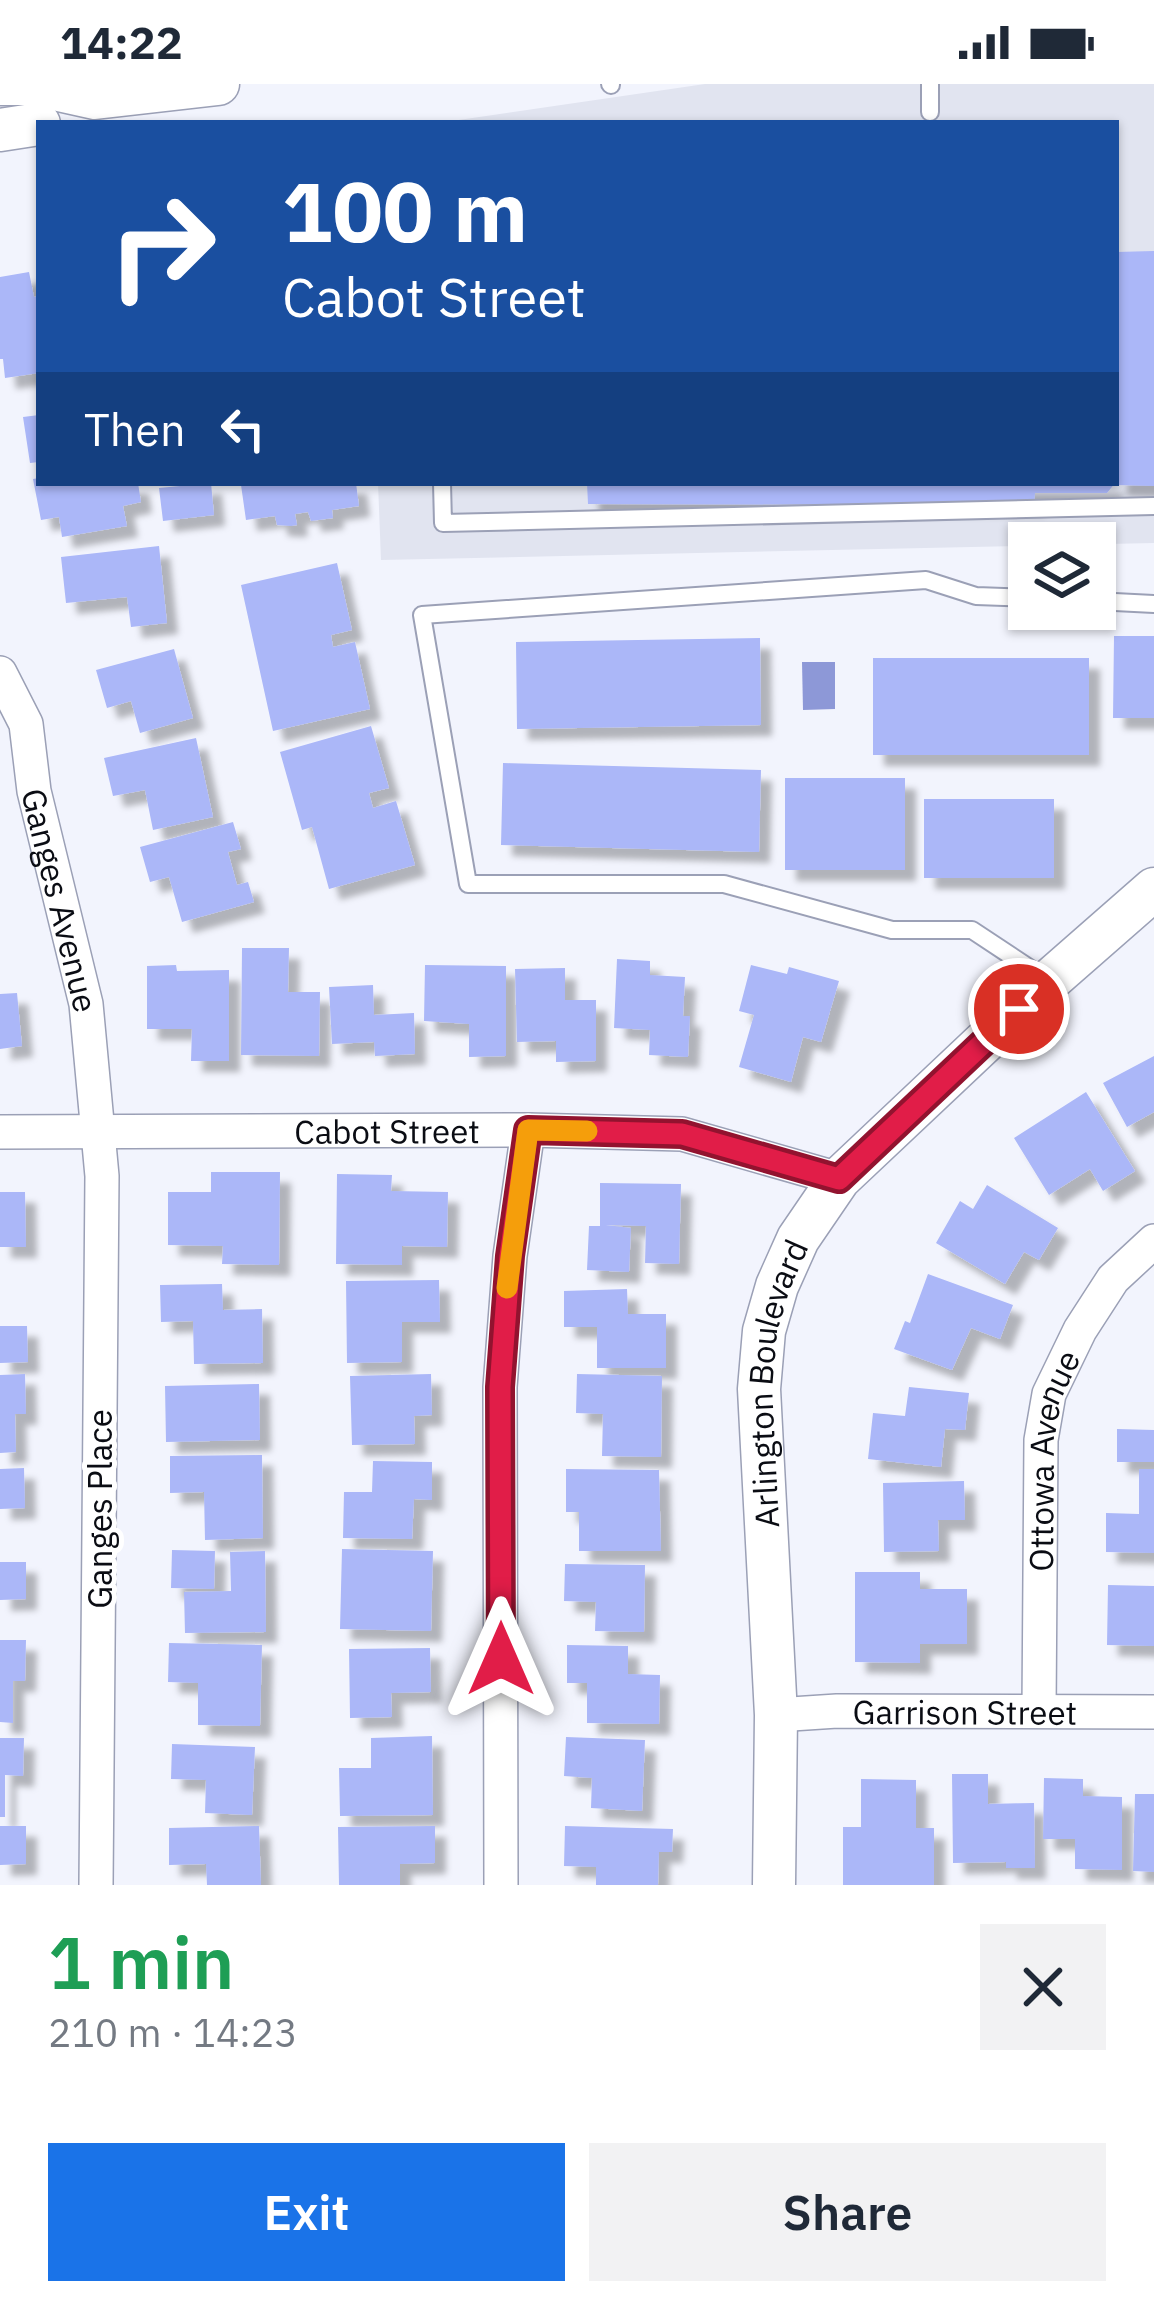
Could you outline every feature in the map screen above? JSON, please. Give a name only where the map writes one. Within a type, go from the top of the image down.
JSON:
[{"type":"street","points":[[0,84],[32,84],[95,98]]},
{"type":"street","points":[[47,120],[95,98],[193,86]]},
{"type":"street","points":[[0,130],[36,124]]},
{"type":"street","name":"Ganges Avenue","points":[[0,674],[26,724],[34,791],[86,1004],[99,1132]]},
{"type":"street","name":"Arlington Boulevard","points":[[774,1885],[776,1714],[759,1389],[764,1331],[777,1286],[798,1239],[839,1179],[1154,889]]},
{"type":"street","points":[[501,1885],[500,1387],[510,1256],[528,1130]]},
{"type":"street","name":"Cabot Street","points":[[0,1132],[682,1134],[839,1179]]},
{"type":"street","name":"Ganges Place","points":[[96,1885],[99,1132]]},
{"type":"street","name":"Ottowa Avenue","points":[[1039,1712],[1041,1440],[1049,1394],[1079,1330],[1113,1279],[1154,1240]]},
{"type":"street","name":"Garrison Street","points":[[776,1714],[1154,1712]]},
{"type":"lane","points":[[930,84],[930,112]]},
{"type":"lane","points":[[442,486],[443,523],[1154,506]]},
{"type":"lane","points":[[1008,597],[976,596],[926,580],[422,615],[468,884],[724,884],[892,930],[972,930],[1049,981]]},
{"type":"lane","points":[[1116,603],[1154,604]]},
{"type":"shaded area","points":[[705,84],[1154,84],[1154,543],[1116,544],[1116,522],[1008,522],[1008,546],[381,560],[378,486],[1119,486],[1119,120],[459,120]]},
{"type":"water","points":[[802,662],[835,662],[835,709],[803,710]]},
{"type":"building","points":[[1154,251],[1154,486],[1119,485],[1119,252]]},
{"type":"building","points":[[29,272],[36,296],[36,373],[5,378],[0,359],[0,277]]},
{"type":"building","points":[[36,415],[36,462],[30,463],[23,417]]},
{"type":"building","points":[[33,479],[36,486],[138,486],[141,502],[123,506],[127,526],[62,537],[59,517],[41,520]]},
{"type":"building","points":[[211,486],[214,515],[163,521],[159,488]]},
{"type":"building","points":[[241,486],[356,486],[359,506],[332,510],[333,518],[311,521],[308,512],[295,514],[297,525],[291,526],[277,525],[275,516],[246,520]]},
{"type":"building","points":[[587,486],[1113,486],[1107,493],[1035,493],[1034,505],[588,504]]},
{"type":"building","points":[[159,546],[167,623],[131,627],[127,597],[66,603],[61,557]]},
{"type":"building","points":[[337,563],[352,630],[331,635],[333,647],[355,642],[370,709],[273,731],[241,585]]},
{"type":"building","points":[[1114,636],[1154,636],[1154,718],[1113,718]]},
{"type":"building","points":[[760,638],[761,725],[517,729],[516,642]]},
{"type":"building","points":[[174,649],[193,718],[140,733],[131,701],[107,708],[96,670]]},
{"type":"building","points":[[873,658],[1089,658],[1089,755],[873,755]]},
{"type":"building","points":[[371,726],[389,788],[369,793],[373,808],[396,801],[415,865],[329,889],[312,827],[302,830],[280,752]]},
{"type":"building","points":[[196,738],[213,817],[153,830],[145,790],[113,796],[104,758]]},
{"type":"building","points":[[503,763],[761,770],[759,852],[501,845]]},
{"type":"building","points":[[785,778],[905,778],[905,870],[785,870]]},
{"type":"building","points":[[924,799],[1054,799],[1054,878],[924,878]]},
{"type":"building","points":[[233,822],[241,849],[228,852],[237,885],[248,882],[254,902],[182,922],[169,877],[150,882],[140,847]]},
{"type":"building","points":[[242,948],[289,948],[288,992],[320,992],[319,1056],[241,1055]]},
{"type":"building","points":[[617,959],[650,961],[650,975],[685,977],[688,1057],[649,1055],[650,1030],[614,1028]]},
{"type":"building","points":[[176,965],[177,971],[229,970],[229,1061],[191,1061],[192,1029],[147,1029],[147,966]]},
{"type":"building","points":[[425,965],[506,966],[506,1056],[469,1057],[469,1024],[424,1021]]},
{"type":"building","points":[[751,965],[787,974],[789,967],[839,981],[821,1042],[803,1037],[791,1082],[739,1067],[754,1015],[739,1011]]},
{"type":"building","points":[[565,968],[565,1000],[596,1000],[596,1061],[556,1062],[556,1041],[517,1042],[515,969]]},
{"type":"building","points":[[373,985],[374,1015],[414,1013],[415,1054],[375,1056],[374,1042],[332,1044],[329,987]]},
{"type":"building","points":[[17,993],[22,1046],[0,1049],[0,994]]},
{"type":"building","points":[[1154,1056],[1154,1112],[1127,1127],[1103,1083]]},
{"type":"building","points":[[1086,1092],[1135,1171],[1103,1191],[1090,1169],[1049,1195],[1014,1138]]},
{"type":"building","points":[[211,1172],[280,1172],[279,1265],[222,1264],[223,1246],[168,1245],[168,1192],[211,1192]]},
{"type":"building","points":[[337,1174],[392,1175],[391,1191],[448,1192],[447,1247],[402,1246],[402,1265],[336,1264]]},
{"type":"building","points":[[600,1183],[681,1184],[679,1264],[645,1263],[646,1226],[606,1225],[631,1228],[629,1272],[587,1270],[589,1226],[600,1226]]},
{"type":"building","points":[[987,1185],[1058,1228],[1039,1260],[1024,1252],[1005,1284],[936,1243],[960,1201],[973,1209]]},
{"type":"building","points":[[0,1192],[25,1192],[26,1247],[0,1247]]},
{"type":"building","points":[[928,1274],[1013,1305],[1000,1339],[971,1328],[952,1370],[894,1349],[905,1321],[910,1323]]},
{"type":"building","points":[[439,1280],[440,1322],[402,1322],[402,1362],[347,1363],[346,1281]]},
{"type":"building","points":[[222,1284],[223,1310],[262,1309],[263,1363],[194,1364],[193,1321],[161,1322],[160,1285]]},
{"type":"building","points":[[627,1289],[628,1314],[666,1314],[666,1368],[597,1368],[597,1327],[564,1327],[564,1291]]},
{"type":"building","points":[[0,1326],[27,1326],[28,1362],[0,1363]]},
{"type":"building","points":[[25,1374],[26,1414],[15,1414],[16,1452],[0,1453],[0,1375]]},
{"type":"building","points":[[431,1374],[432,1415],[414,1416],[415,1444],[352,1445],[350,1376]]},
{"type":"building","points":[[577,1374],[662,1376],[661,1457],[602,1456],[603,1414],[576,1413]]},
{"type":"building","points":[[259,1384],[260,1440],[166,1442],[165,1386]]},
{"type":"building","points":[[909,1387],[969,1393],[965,1430],[945,1429],[941,1467],[868,1459],[873,1413],[905,1416]]},
{"type":"building","points":[[1117,1429],[1154,1430],[1154,1462],[1117,1462]]},
{"type":"building","points":[[262,1455],[263,1538],[205,1540],[204,1492],[170,1493],[170,1456]]},
{"type":"building","points":[[373,1461],[432,1462],[432,1500],[414,1499],[412,1539],[343,1538],[344,1492],[372,1492]]},
{"type":"building","points":[[24,1468],[25,1508],[0,1509],[0,1469]]},
{"type":"building","points":[[566,1469],[659,1470],[661,1551],[579,1551],[579,1512],[566,1512]]},
{"type":"building","points":[[1139,1469],[1154,1469],[1154,1553],[1106,1552],[1106,1513],[1139,1514]]},
{"type":"building","points":[[964,1481],[965,1520],[938,1520],[939,1551],[884,1552],[883,1483]]},
{"type":"building","points":[[342,1549],[433,1551],[431,1631],[340,1629]]},
{"type":"building","points":[[172,1550],[215,1551],[214,1589],[171,1588]]},
{"type":"building","points":[[265,1551],[266,1632],[185,1633],[184,1592],[231,1591],[230,1552]]},
{"type":"building","points":[[0,1562],[26,1562],[26,1599],[0,1600]]},
{"type":"building","points":[[565,1564],[645,1565],[644,1632],[595,1631],[596,1602],[564,1601]]},
{"type":"building","points":[[855,1572],[920,1572],[920,1589],[967,1589],[967,1644],[920,1644],[920,1663],[855,1662]]},
{"type":"building","points":[[1108,1585],[1154,1586],[1154,1646],[1107,1645]]},
{"type":"building","points":[[0,1640],[26,1640],[25,1681],[13,1681],[13,1723],[0,1722]]},
{"type":"building","points":[[169,1643],[262,1645],[260,1726],[198,1725],[198,1683],[168,1682]]},
{"type":"building","points":[[567,1645],[628,1646],[628,1674],[660,1675],[659,1724],[587,1723],[587,1683],[567,1683]]},
{"type":"building","points":[[430,1648],[431,1692],[391,1693],[392,1717],[350,1718],[349,1649]]},
{"type":"building","points":[[432,1736],[433,1815],[340,1816],[339,1768],[371,1768],[371,1738]]},
{"type":"building","points":[[566,1737],[645,1740],[642,1811],[591,1808],[592,1778],[564,1776]]},
{"type":"building","points":[[0,1738],[24,1738],[23,1776],[5,1775],[5,1817],[0,1817]]},
{"type":"building","points":[[172,1744],[255,1747],[252,1815],[205,1813],[206,1780],[171,1779]]},
{"type":"building","points":[[952,1774],[988,1774],[988,1804],[1034,1803],[1035,1868],[1006,1868],[1006,1862],[953,1863]]},
{"type":"building","points":[[1044,1778],[1083,1779],[1083,1796],[1122,1797],[1122,1870],[1075,1869],[1075,1839],[1043,1839]]},
{"type":"building","points":[[861,1779],[916,1780],[916,1828],[934,1828],[934,1885],[843,1885],[843,1827],[861,1827]]},
{"type":"building","points":[[1135,1794],[1154,1794],[1154,1872],[1133,1871]]},
{"type":"building","points":[[0,1826],[26,1826],[26,1864],[0,1865]]},
{"type":"building","points":[[259,1826],[261,1885],[207,1885],[206,1864],[169,1865],[169,1828]]},
{"type":"building","points":[[435,1826],[435,1863],[400,1864],[400,1885],[339,1885],[338,1827]]},
{"type":"building","points":[[565,1826],[673,1829],[672,1852],[659,1852],[658,1885],[596,1885],[596,1867],[564,1866]]},
{"type":"slow traffic","points":[[507,1288],[528,1130],[587,1131]]},
{"type":"route","points":[[501,1659],[500,1387],[510,1256],[528,1130],[682,1134],[839,1179],[1019,1009]]}]
